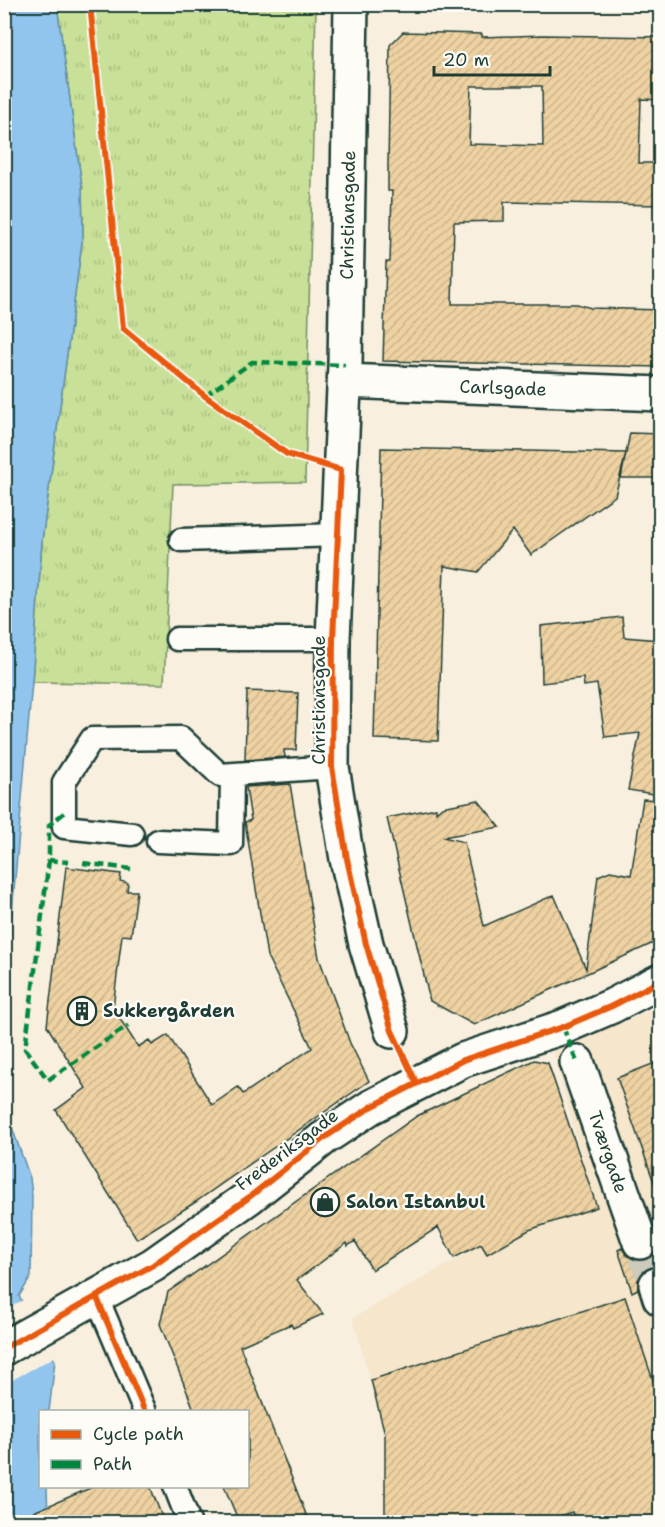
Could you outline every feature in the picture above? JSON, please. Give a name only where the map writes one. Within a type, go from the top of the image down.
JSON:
[{"type":"street","name":"Christiansgade","points":[[351,4],[345,381],[333,639],[333,767],[347,860],[361,922],[392,1031]]},
{"type":"street","name":"Carlsgade","points":[[345,381],[660,394]]},
{"type":"street","name":"Frederiksgade","points":[[4,1348],[97,1298],[199,1233],[315,1145],[371,1107],[463,1060],[563,1027],[612,1006],[660,981]]},
{"type":"street","name":"Tværgade","points":[[577,1062],[640,1242]]},
{"type":"lane","points":[[181,540],[338,535]]},
{"type":"lane","points":[[177,639],[333,639]]},
{"type":"lane","points":[[132,834],[64,827],[64,782],[92,739],[181,738],[220,775],[333,767]]},
{"type":"lane","points":[[158,841],[231,844],[232,775]]},
{"type":"lane","points":[[97,1298],[144,1410]]},
{"type":"lane","points":[[176,1488],[189,1522]]},
{"type":"shaded area","points":[[660,1006],[660,1522],[385,1522],[385,1434],[353,1318],[589,1184],[553,1051]]},
{"type":"green space","points":[[57,5],[316,5],[305,482],[173,484],[164,684],[32,682],[42,541],[83,235],[82,187]]},
{"type":"water","points":[[5,4],[57,5],[82,187],[83,235],[42,541],[5,994]]},
{"type":"water","points":[[4,1105],[30,1178],[32,1196],[31,1277],[19,1296],[55,1361],[49,1410],[39,1410],[39,1488],[47,1488],[48,1522],[5,1522]]},
{"type":"pier","points":[[25,1299],[56,1356],[5,1384],[5,1310]]},
{"type":"building","points":[[403,32],[482,34],[482,37],[543,35],[660,37],[660,100],[641,99],[639,163],[660,163],[660,205],[504,202],[504,221],[454,222],[452,304],[577,304],[591,308],[660,310],[660,367],[383,361],[386,262],[390,262],[392,191],[388,191],[390,45]],"holes":[[[471,86],[542,86],[543,146],[469,144]]]},
{"type":"building","points":[[630,433],[660,434],[660,478],[621,478]]},
{"type":"building","points":[[381,448],[626,453],[615,496],[531,555],[513,530],[478,572],[444,566],[438,741],[374,739]]},
{"type":"building","points":[[622,617],[624,637],[660,640],[660,795],[628,790],[640,733],[605,737],[597,684],[584,686],[583,678],[542,683],[541,626]]},
{"type":"building","points":[[247,691],[298,693],[296,750],[284,750],[285,757],[245,760]]},
{"type":"building","name":"Sukkergården","points":[[290,784],[319,958],[350,1043],[369,1081],[194,1203],[137,1239],[56,1110],[86,1088],[47,1026],[66,867],[121,874],[120,881],[128,883],[127,891],[137,891],[131,936],[122,935],[113,1008],[138,1047],[149,1040],[152,1045],[168,1035],[212,1105],[238,1087],[243,1094],[312,1048],[267,956],[245,822],[251,820],[246,787]]},
{"type":"building","points":[[643,799],[660,800],[660,940],[474,1025],[430,1001],[387,818],[436,808],[436,812],[442,807],[478,800],[500,827],[443,837],[464,842],[484,926],[554,895],[586,969],[598,876],[610,871],[631,875]]},
{"type":"building","points":[[534,1060],[548,1063],[597,1207],[529,1230],[487,1254],[481,1244],[454,1258],[438,1227],[372,1270],[355,1241],[348,1246],[347,1243],[297,1280],[323,1314],[293,1328],[291,1324],[240,1346],[309,1522],[239,1522],[225,1488],[249,1488],[249,1410],[194,1410],[160,1324],[168,1292],[417,1116]]},
{"type":"building","points":[[660,1061],[660,1187],[656,1188],[617,1078]]},
{"type":"building","points":[[660,1234],[660,1267],[651,1267],[643,1272],[638,1280],[638,1289],[632,1292],[618,1250],[622,1248],[627,1256],[636,1260],[647,1259],[655,1254]]},
{"type":"building","points":[[625,1297],[660,1401],[660,1522],[576,1522],[572,1512],[541,1522],[385,1522],[385,1434],[371,1380]]},
{"type":"building","points":[[90,1488],[151,1488],[164,1522],[10,1522]]},
{"type":"tunnel","points":[[640,1242],[656,1285]]},
{"type":"marked path","points":[[205,396],[252,362],[345,365]]},
{"type":"marked path","points":[[64,813],[49,825],[49,860],[68,862]]},
{"type":"marked path","points":[[49,860],[25,1049],[48,1080],[129,1025]]},
{"type":"marked path","points":[[83,863],[131,869]]},
{"type":"marked path","points":[[563,1027],[577,1062]]},
{"type":"cycle path","points":[[90,4],[123,328],[205,396],[287,454],[341,470],[333,639],[332,767],[347,859],[366,944],[392,1031],[416,1082]]},
{"type":"cycle path","points":[[4,1348],[153,1265],[248,1198],[324,1138],[371,1107],[463,1060],[563,1027],[612,1006],[660,981]]},
{"type":"cycle path","points":[[97,1298],[144,1410]]},
{"type":"place","name":"Sukkergården","points":[[82,1011]]},
{"type":"place","name":"Salon Istanbul","points":[[325,1202]]}]
